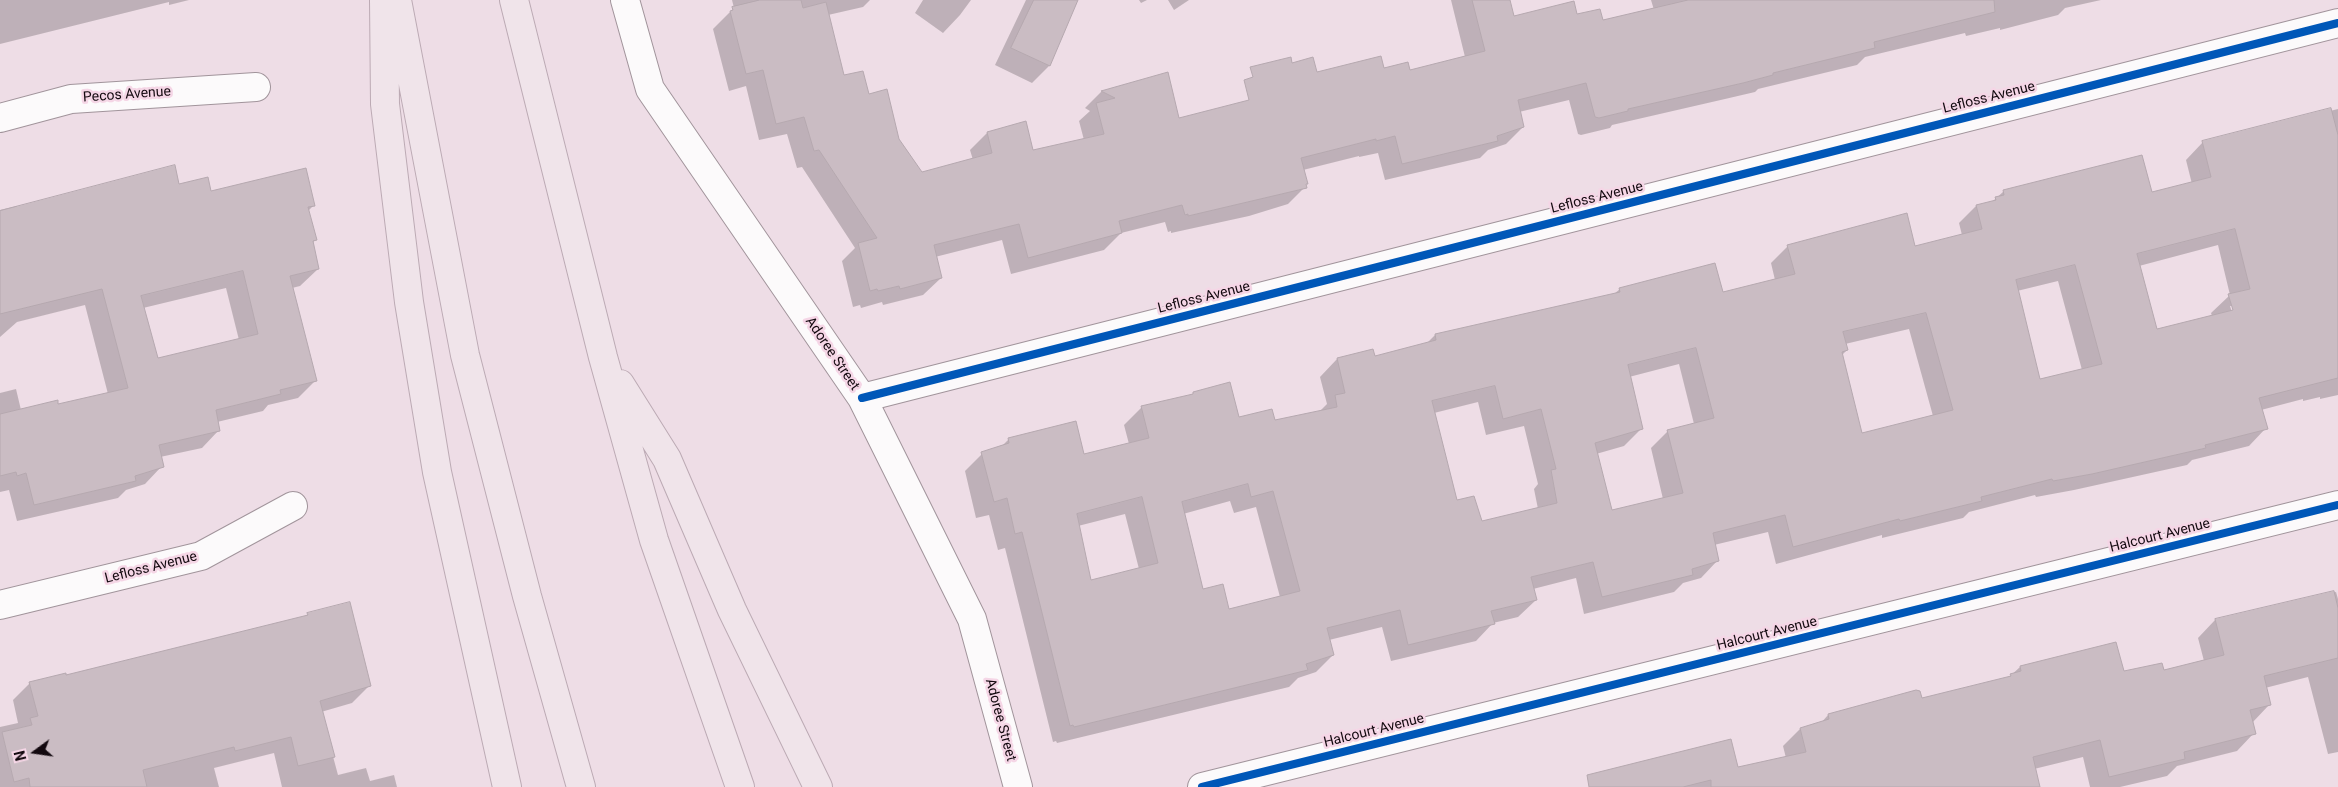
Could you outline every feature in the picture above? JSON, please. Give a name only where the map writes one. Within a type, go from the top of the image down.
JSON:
[{"type":"highway","points":[[384,0],[385,104],[409,302],[437,472],[507,787]]},
{"type":"highway","points":[[397,0],[465,355],[527,596],[581,787]]},
{"type":"highway","points":[[514,0],[604,357],[654,540],[740,787]]},
{"type":"highway","points":[[604,357],[667,459],[732,610],[818,787]]},
{"type":"street","name":"Adoree Street","points":[[626,0],[650,89],[862,398],[972,618],[1018,787]]},
{"type":"street","name":"Lefloss Avenue","points":[[862,398],[2338,23]]},
{"type":"street","name":"Pecos Avenue","points":[[0,118],[71,99],[256,87]]},
{"type":"street","name":"Halcourt Avenue","points":[[1202,787],[2338,505]]},
{"type":"street","name":"Lefloss Avenue","points":[[0,606],[200,556],[293,506]]},
{"type":"building","points":[[760,0],[801,0],[803,8],[826,2],[844,75],[863,71],[869,94],[887,89],[899,139],[922,172],[992,153],[987,132],[1026,121],[1033,150],[1104,134],[1096,103],[1115,98],[1101,91],[1168,72],[1179,118],[1249,100],[1244,80],[1253,77],[1250,67],[1291,57],[1292,63],[1313,57],[1317,72],[1381,56],[1384,68],[1408,62],[1410,70],[1485,51],[1472,0],[1510,0],[1514,16],[1574,1],[1577,14],[1600,9],[1603,20],[1688,0],[1994,0],[1995,12],[1874,42],[1875,48],[1773,73],[1773,75],[1743,83],[1628,109],[1628,111],[1599,118],[1595,117],[1586,83],[1518,100],[1524,127],[1497,136],[1498,141],[1402,164],[1395,136],[1376,141],[1376,139],[1301,158],[1308,184],[1306,184],[1307,188],[1188,216],[1188,214],[1185,215],[1182,205],[1119,221],[1122,233],[1028,258],[1019,224],[934,245],[942,278],[900,289],[899,286],[870,291],[858,243],[877,238],[819,150],[814,151],[804,117],[776,124],[763,70],[746,74],[730,11],[733,10],[732,7]]},
{"type":"building","points":[[1034,0],[1078,0],[1050,66],[1011,48]]},
{"type":"building","points":[[2331,108],[2338,135],[2338,378],[2259,398],[2268,429],[2205,445],[2206,448],[2092,474],[2053,481],[2052,479],[1981,497],[1982,501],[1900,521],[1899,519],[1793,547],[1785,515],[1713,533],[1719,561],[1692,569],[1693,575],[1602,597],[1593,562],[1531,577],[1537,600],[1491,611],[1495,624],[1408,645],[1400,610],[1327,628],[1334,655],[1306,664],[1308,670],[1074,727],[1073,725],[1070,726],[1022,532],[1015,534],[1007,498],[994,502],[981,452],[1009,443],[1008,438],[1076,421],[1084,454],[1149,438],[1141,406],[1193,394],[1193,392],[1230,382],[1239,417],[1272,409],[1275,420],[1337,407],[1335,395],[1345,393],[1337,358],[1373,349],[1375,356],[1436,340],[1435,334],[1620,292],[1619,288],[1715,263],[1723,292],[1795,274],[1787,245],[1907,213],[1915,246],[1982,229],[1976,205],[1996,200],[1995,197],[2004,195],[2003,190],[2142,155],[2152,192],[2211,177],[2202,141]],"holes":[[[2235,229],[2250,289],[2228,294],[2233,310],[2157,329],[2137,254]],[[2075,265],[2102,364],[2040,379],[2016,280]],[[1926,313],[1953,410],[1862,433],[1842,352],[1848,350],[1843,332]],[[1696,348],[1714,418],[1667,430],[1683,493],[1612,510],[1595,443],[1643,429],[1628,365]],[[1495,386],[1503,419],[1541,409],[1556,469],[1551,470],[1557,503],[1482,521],[1474,496],[1457,500],[1432,401]],[[1248,484],[1251,497],[1273,491],[1300,591],[1229,609],[1223,584],[1203,589],[1182,502]],[[1142,497],[1158,563],[1091,580],[1077,514]]]},
{"type":"building","points":[[175,165],[179,184],[208,177],[211,191],[306,168],[315,206],[308,207],[317,240],[313,241],[319,269],[290,276],[317,381],[280,390],[281,394],[216,410],[220,431],[159,445],[164,467],[135,476],[136,481],[34,505],[26,473],[17,476],[16,472],[0,476],[0,414],[58,400],[58,404],[128,388],[102,289],[0,314],[0,211]],"holes":[[[243,271],[258,334],[158,358],[141,296]]]},
{"type":"building","points":[[2334,591],[2338,608],[2338,658],[2264,676],[2271,705],[2250,710],[2256,734],[2184,752],[2185,759],[2109,777],[2100,740],[2033,757],[2040,787],[1711,787],[1711,780],[1683,787],[1589,787],[1587,775],[1731,739],[1738,767],[1806,752],[1800,728],[1829,719],[1828,714],[1916,690],[1920,691],[1922,698],[2011,676],[2010,674],[2021,671],[2020,666],[2116,642],[2124,671],[2162,663],[2164,670],[2224,655],[2215,619]]},
{"type":"building","points":[[350,602],[371,686],[320,701],[335,757],[298,766],[291,737],[235,751],[234,747],[143,770],[147,787],[30,787],[29,778],[14,782],[2,732],[32,725],[30,718],[38,716],[29,682],[66,673],[66,675],[308,615],[307,613]]},
{"type":"cycle path","points":[[862,398],[2338,23]]},
{"type":"cycle path","points":[[1202,787],[2338,505]]}]
